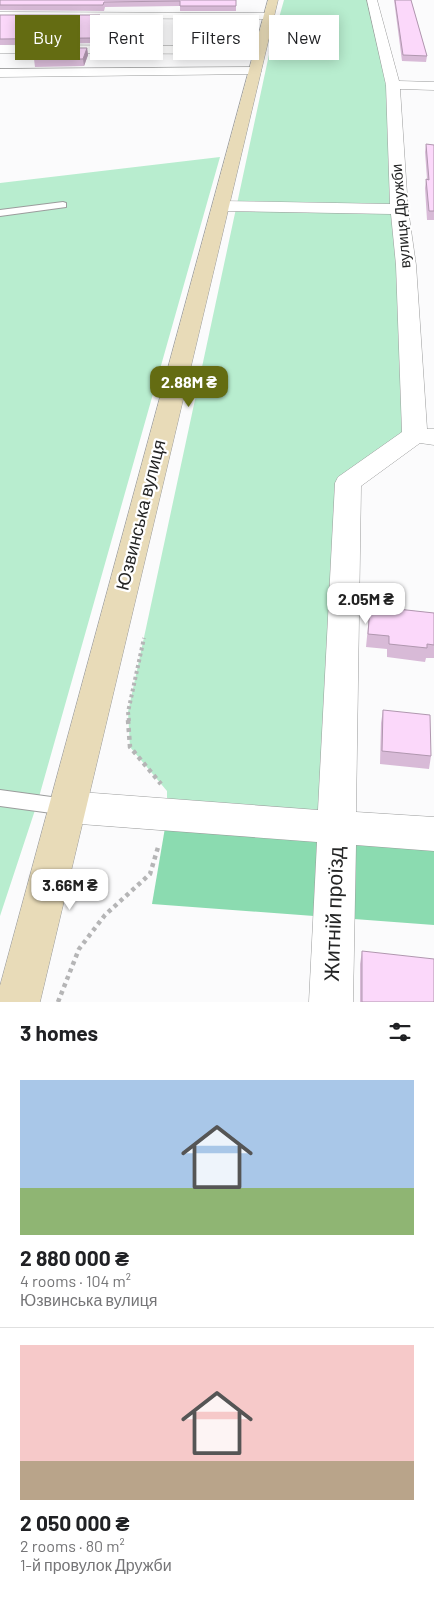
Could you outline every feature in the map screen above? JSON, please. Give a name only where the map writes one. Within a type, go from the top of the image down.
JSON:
[{"type":"main road","name":"Юзвинська вулиця","points":[[259,56],[271,8]]},
{"type":"main road","name":"Юзвинська вулиця","points":[[18,1002],[258,60]]},
{"type":"street","name":"вулиця Дружби","points":[[372,0],[393,85],[399,209],[424,436]]},
{"type":"street","points":[[0,15],[271,8]]},
{"type":"street","points":[[0,49],[173,56]]},
{"type":"street","points":[[0,73],[258,60]]},
{"type":"street","points":[[393,85],[434,86]]},
{"type":"street","points":[[222,206],[399,209]]},
{"type":"street","name":"Житній проїзд","points":[[331,1002],[348,482],[424,436]]},
{"type":"street","points":[[67,807],[167,816],[434,834]]},
{"type":"lane","points":[[0,213],[63,205]]},
{"type":"lane","points":[[0,798],[67,807]]},
{"type":"path","points":[[58,1002],[79,949],[105,915],[150,874],[167,816],[167,792],[130,746],[128,712],[145,634]]},
{"type":"green space","points":[[284,0],[372,0],[393,85],[415,435],[348,483],[337,827],[167,816],[167,791],[130,747],[128,712],[269,55],[269,60],[339,60],[339,15],[280,15]]},
{"type":"green space","points":[[220,157],[37,804],[0,916],[0,183]]},
{"type":"green space","points":[[167,816],[434,834],[434,925],[152,904]]},
{"type":"building","points":[[0,0],[236,0],[236,6],[180,6],[180,1],[104,2],[103,5],[0,5]]},
{"type":"building","points":[[395,0],[411,0],[427,56],[403,55]]},
{"type":"building","points":[[0,15],[15,15],[15,39],[0,39]]},
{"type":"building","points":[[80,15],[90,15],[90,38],[80,38]]},
{"type":"building","points":[[80,48],[87,48],[83,59],[80,59]]},
{"type":"building","points":[[426,144],[434,145],[434,211],[429,211],[426,179],[429,180]]},
{"type":"building","points":[[370,606],[434,613],[434,645],[427,644],[427,648],[389,644],[389,636],[368,634]]},
{"type":"building","points":[[383,710],[430,715],[431,756],[382,751]]},
{"type":"building","points":[[362,951],[434,959],[434,1002],[362,1002]]}]
